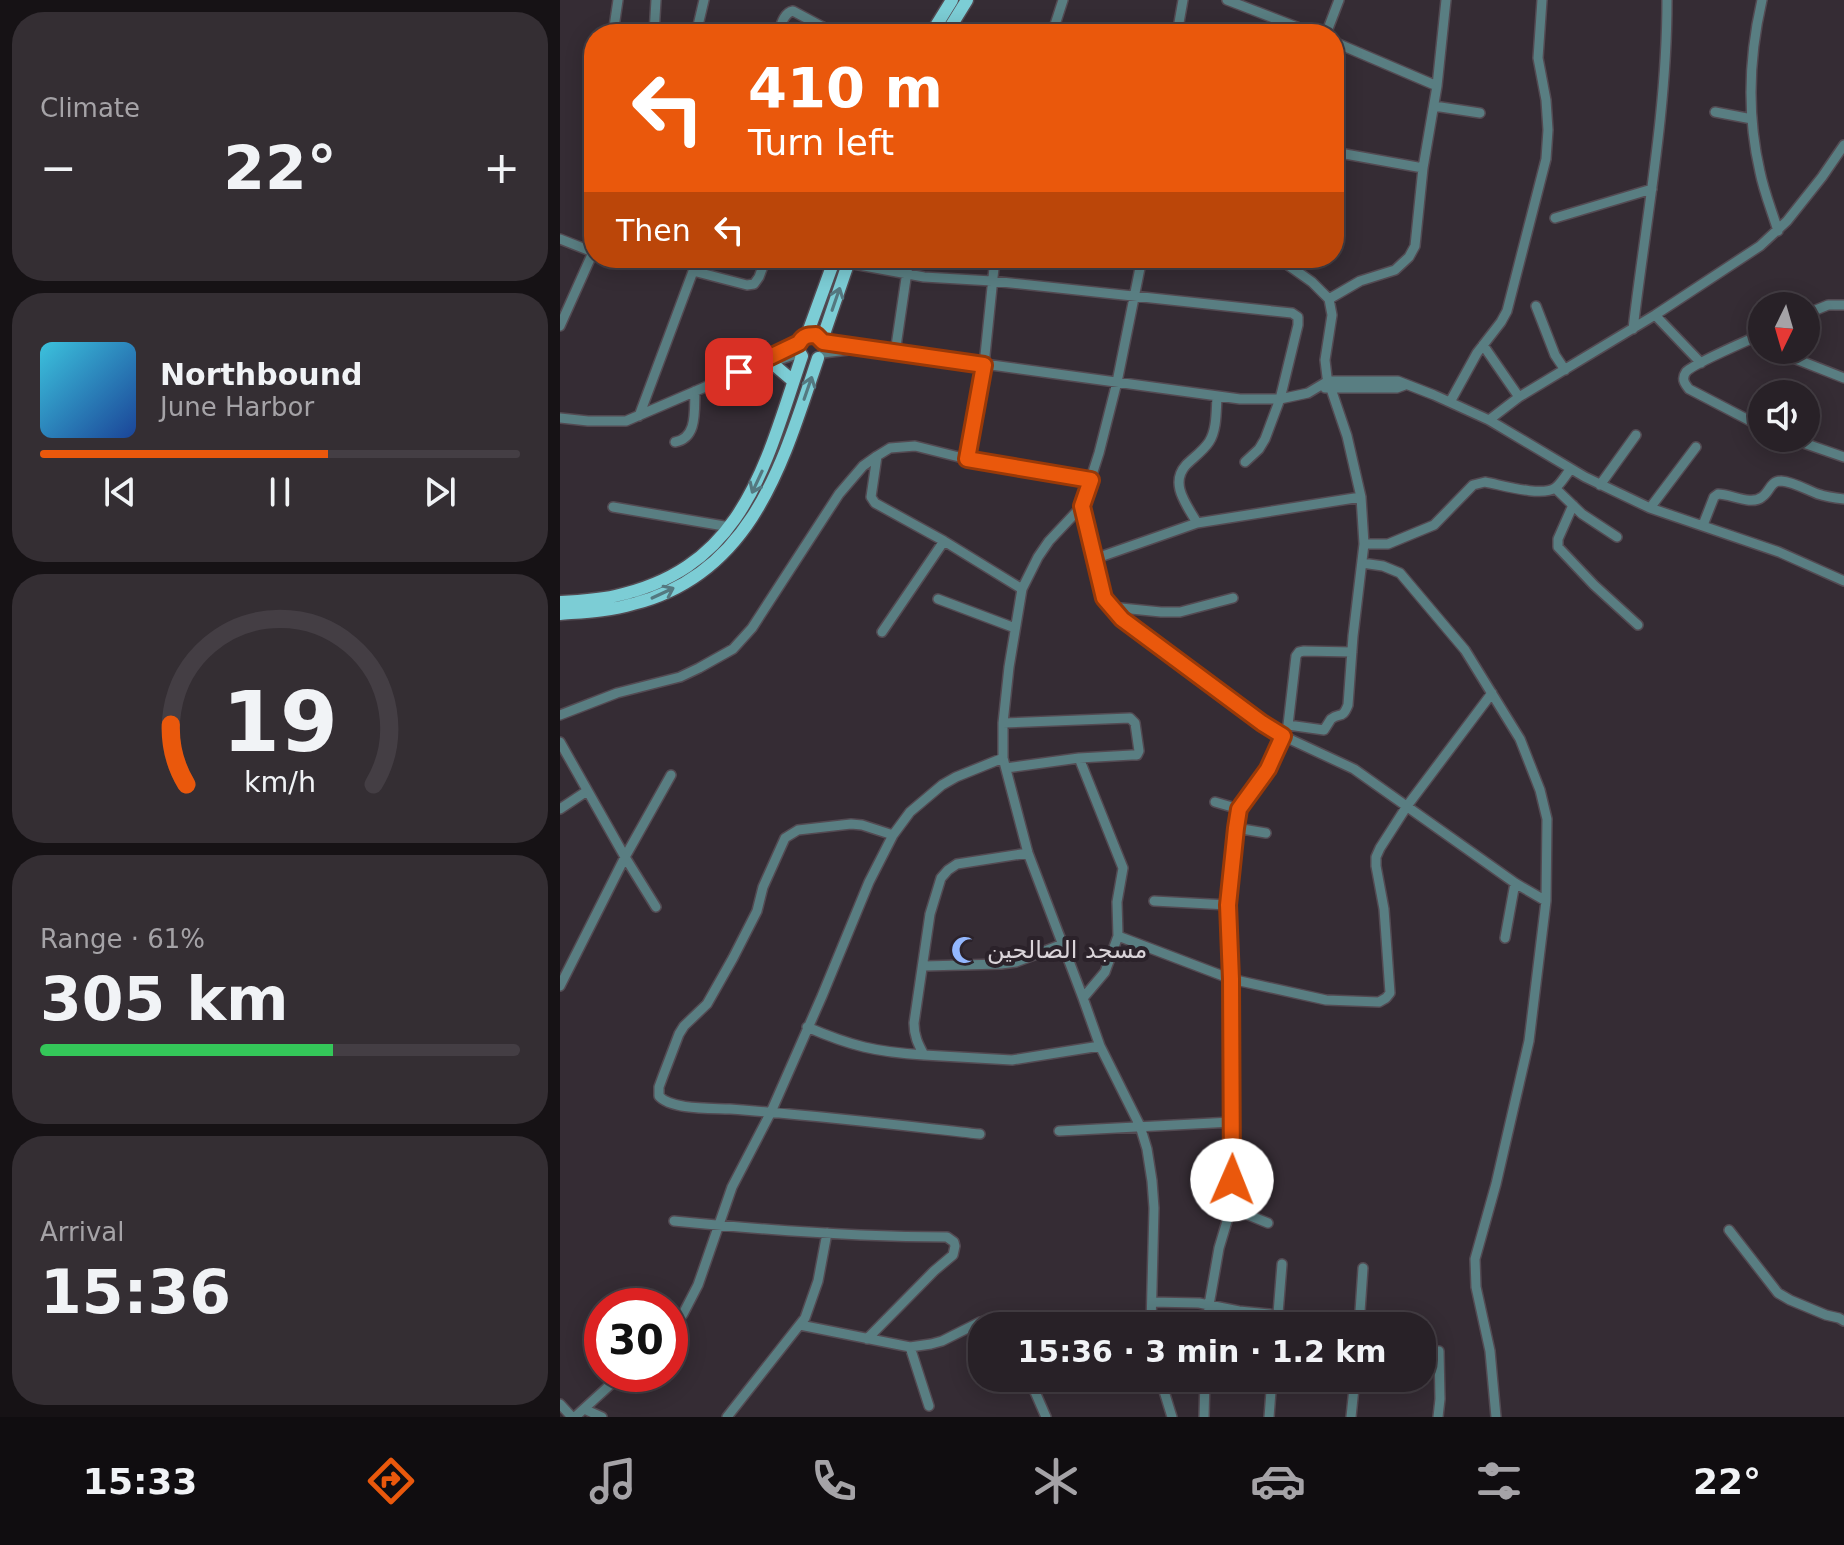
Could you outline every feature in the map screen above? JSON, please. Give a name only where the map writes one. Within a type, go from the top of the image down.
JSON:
[{"type":"main road","points":[[937,24],[952,0]]},
{"type":"main road","points":[[952,24],[967,0]]},
{"type":"main road","points":[[560,602],[611,597],[646,587],[695,560],[730,527],[762,471],[831,268]]},
{"type":"main road","points":[[560,614],[614,608],[654,598],[688,580],[736,540],[756,513],[787,448],[847,268]]},
{"type":"main road","points":[[802,347],[816,335],[822,348]]},
{"type":"main road","points":[[802,347],[813,360],[822,348]]},
{"type":"main road","points":[[766,363],[793,381]]},
{"type":"street","points":[[614,24],[618,0]]},
{"type":"street","points":[[655,24],[656,0]]},
{"type":"street","points":[[698,24],[704,0]]},
{"type":"street","points":[[1055,24],[1063,0]]},
{"type":"street","points":[[1179,24],[1183,0]]},
{"type":"street","points":[[1227,0],[1289,24]]},
{"type":"street","points":[[1330,24],[1339,0]]},
{"type":"street","points":[[1329,299],[1360,281],[1395,270],[1409,257],[1417,237],[1423,168],[1437,86],[1446,0]]},
{"type":"street","points":[[1450,402],[1507,311],[1546,159],[1546,100],[1538,58],[1542,0]]},
{"type":"street","points":[[1633,329],[1666,57],[1667,0]]},
{"type":"street","points":[[1762,0],[1753,59],[1752,119],[1759,170],[1778,231]]},
{"type":"street","points":[[782,24],[786,14],[793,11],[817,24]]},
{"type":"street","points":[[1344,46],[1437,86]]},
{"type":"street","points":[[1434,106],[1480,113]]},
{"type":"street","points":[[1715,112],[1752,119]]},
{"type":"street","points":[[1489,420],[1519,397],[1655,315],[1778,231],[1844,145]]},
{"type":"street","points":[[1344,154],[1423,168]]},
{"type":"street","points":[[1555,218],[1652,189]]},
{"type":"street","points":[[560,239],[584,247]]},
{"type":"street","points":[[560,326],[586,268]]},
{"type":"street","points":[[639,416],[694,268]]},
{"type":"street","points":[[693,271],[747,285],[754,284],[762,268]]},
{"type":"street","points":[[888,268],[924,277],[992,281],[1296,315],[1298,325],[1280,399],[1262,445],[1245,462]]},
{"type":"street","points":[[895,353],[908,268]]},
{"type":"street","points":[[967,459],[984,365],[994,268]]},
{"type":"street","points":[[1140,268],[1117,382],[1082,506],[1049,541],[1022,589],[1003,723],[1005,763],[1028,853],[1100,1046],[1140,1126],[1147,1149],[1152,1181],[1154,1236],[1152,1312]]},
{"type":"street","points":[[1288,725],[1324,730],[1331,719],[1345,713],[1364,544],[1361,497],[1350,448],[1327,386],[1325,360],[1332,315],[1329,299],[1292,268]]},
{"type":"street","points":[[1820,309],[1833,304],[1844,305]]},
{"type":"street","points":[[1536,306],[1555,355],[1565,370]]},
{"type":"street","points":[[1655,315],[1701,363]]},
{"type":"street","points":[[1748,340],[1685,374],[1689,389],[1748,420]]},
{"type":"street","points":[[1483,345],[1519,397]]},
{"type":"street","points":[[560,418],[617,422],[639,416],[802,347]]},
{"type":"street","points":[[822,348],[859,348],[1217,397],[1260,400],[1280,399],[1327,386],[1398,381],[1489,420],[1600,485],[1650,508],[1779,552],[1844,581]]},
{"type":"street","points":[[1808,364],[1844,378]]},
{"type":"street","points":[[675,442],[683,441],[693,427],[695,391]]},
{"type":"street","points":[[1197,523],[1179,489],[1178,478],[1212,436],[1217,397]]},
{"type":"street","points":[[1600,485],[1636,435]]},
{"type":"street","points":[[560,715],[617,693],[680,677],[733,649],[752,628],[839,494],[863,466],[890,448],[907,446],[1091,480]]},
{"type":"street","points":[[1650,508],[1696,447]]},
{"type":"street","points":[[1820,449],[1844,457]]},
{"type":"street","points":[[877,456],[872,485],[873,501],[1022,589]]},
{"type":"street","points":[[1364,544],[1388,544],[1434,525],[1468,490],[1481,482],[1536,492],[1555,488],[1571,469]]},
{"type":"street","points":[[1703,525],[1718,494],[1759,500],[1777,481],[1827,497],[1844,499]]},
{"type":"street","points":[[1555,488],[1593,522],[1617,537]]},
{"type":"street","points":[[1094,559],[1197,523],[1361,497]]},
{"type":"street","points":[[1573,505],[1557,545],[1594,585],[1638,625]]},
{"type":"street","points":[[1082,506],[1104,598],[1122,619],[1262,723],[1354,769],[1515,883],[1546,901]]},
{"type":"street","points":[[613,507],[730,527]]},
{"type":"street","points":[[882,632],[944,541]]},
{"type":"street","points":[[1362,563],[1389,568],[1405,577],[1465,650],[1520,739],[1540,790],[1547,819],[1546,901],[1529,1041],[1500,1172],[1475,1259],[1476,1287],[1490,1351],[1496,1417]]},
{"type":"street","points":[[1111,607],[1180,612],[1233,598]]},
{"type":"street","points":[[938,599],[1015,628]]},
{"type":"street","points":[[1209,1312],[1219,1248],[1231,1208],[1228,905],[1239,809],[1268,769],[1288,725],[1296,656],[1304,651],[1352,652]]},
{"type":"street","points":[[1118,936],[1231,979],[1326,1000],[1379,1002],[1386,998],[1390,993],[1387,932],[1376,857],[1407,806],[1492,693]]},
{"type":"street","points":[[688,1304],[698,1285],[732,1187],[771,1112],[869,882],[893,835],[910,812],[956,777],[1005,763],[1137,755],[1139,751],[1130,718],[1003,723]]},
{"type":"street","points":[[560,742],[656,907]]},
{"type":"street","points":[[1079,758],[1123,868],[1117,902],[1118,936],[1105,972],[1083,998]]},
{"type":"street","points":[[560,986],[625,857],[671,775]]},
{"type":"street","points":[[560,809],[587,791]]},
{"type":"street","points":[[1215,802],[1239,809]]},
{"type":"street","points":[[893,835],[851,824],[798,830],[789,835],[781,845],[767,877],[757,911],[710,999],[679,1034],[659,1087],[659,1096],[673,1104],[696,1107],[980,1134]]},
{"type":"street","points":[[1236,828],[1266,833]]},
{"type":"street","points":[[924,1055],[914,1033],[930,914],[941,878],[957,864],[1028,853]]},
{"type":"street","points":[[1505,938],[1515,883]]},
{"type":"street","points":[[1154,901],[1228,905]]},
{"type":"street","points":[[924,966],[1016,962],[1063,944]]},
{"type":"street","points":[[807,1027],[865,1049],[924,1055],[1012,1060],[1100,1046]]},
{"type":"street","points":[[1059,1131],[1232,1122]]},
{"type":"street","points":[[1231,1208],[1268,1223]]},
{"type":"street","points":[[674,1221],[891,1237],[947,1237],[954,1242],[953,1255],[867,1339]]},
{"type":"street","points":[[1729,1230],[1778,1293],[1844,1321]]},
{"type":"street","points":[[732,1416],[808,1312],[827,1233]]},
{"type":"street","points":[[1278,1312],[1282,1264]]},
{"type":"street","points":[[1360,1312],[1363,1268]]},
{"type":"street","points":[[1152,1302],[1189,1302],[1243,1312]]},
{"type":"street","points":[[800,1325],[910,1347],[942,1341],[968,1329]]},
{"type":"street","points":[[910,1347],[929,1406]]},
{"type":"street","points":[[1438,1417],[1439,1351]]},
{"type":"street","points":[[560,1404],[573,1417],[602,1392]]},
{"type":"street","points":[[1035,1392],[1046,1417]]},
{"type":"street","points":[[1164,1392],[1172,1417]]},
{"type":"street","points":[[1204,1417],[1205,1392]]},
{"type":"street","points":[[1269,1417],[1271,1392]]},
{"type":"street","points":[[1351,1417],[1354,1392]]},
{"type":"street","points":[[584,1409],[602,1417]]},
{"type":"place","name":"مسجد الصالحين","points":[[965,950]]},
{"type":"route","points":[[739,372],[799,343],[807,335],[816,335],[823,342],[984,365],[967,459],[1091,480],[1082,506],[1104,598],[1122,619],[1283,736],[1268,769],[1239,809],[1236,828],[1228,905],[1232,1180]]}]
